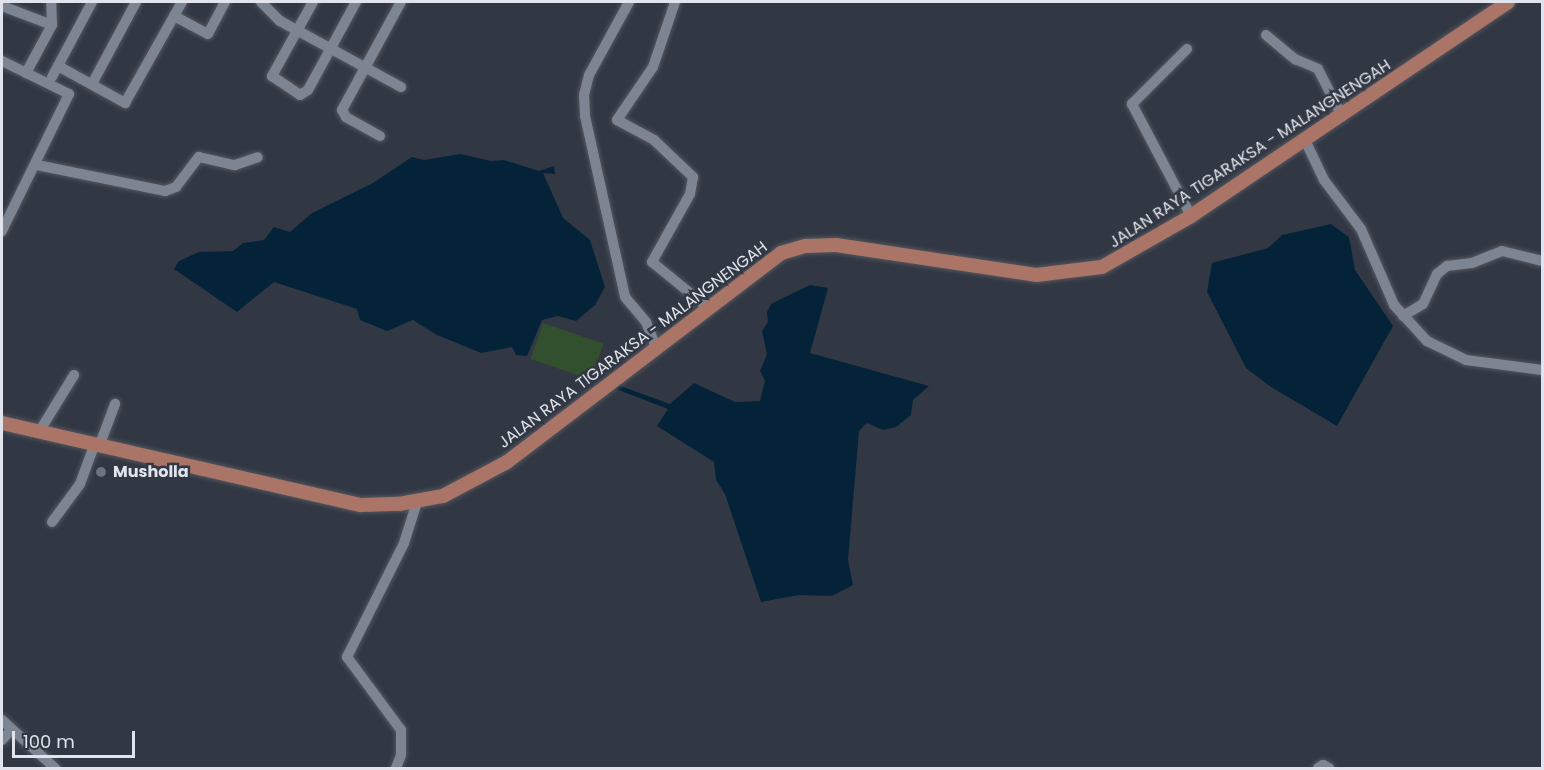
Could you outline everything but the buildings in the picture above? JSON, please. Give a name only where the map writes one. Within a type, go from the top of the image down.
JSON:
[{"type":"main road","name":"JALAN RAYA TIGARAKSA - MALANGNENGAH","points":[[2,423],[361,505],[417,502],[464,488],[495,470],[771,258],[806,246],[860,247],[1026,274],[1055,275],[1116,261],[1191,216],[1342,116],[1505,2]]},
{"type":"street","points":[[26,73],[52,25],[51,2]]},
{"type":"street","points":[[52,77],[93,2]]},
{"type":"street","points":[[92,84],[136,2]]},
{"type":"street","points":[[58,66],[125,103],[182,2]]},
{"type":"street","points":[[174,16],[208,34],[225,2]]},
{"type":"street","points":[[313,2],[272,76],[300,95],[308,90],[356,2]]},
{"type":"street","points":[[380,136],[342,113],[401,2]]},
{"type":"street","points":[[629,2],[589,75],[584,95],[585,116],[625,297],[646,322],[656,346]]},
{"type":"street","points":[[675,2],[653,67],[617,120],[654,140],[693,177],[690,194],[651,262],[707,307]]},
{"type":"street","points":[[266,3],[297,30],[401,87]]},
{"type":"street","points":[[2,6],[52,25]]},
{"type":"street","points":[[1266,36],[1295,59],[1318,69],[1342,116]]},
{"type":"street","points":[[1187,49],[1132,104],[1191,216]]},
{"type":"street","points":[[2,61],[69,94],[37,165],[2,231]]},
{"type":"street","points":[[1305,140],[1324,180],[1361,229],[1382,284],[1403,316],[1427,341],[1455,357],[1542,370]]},
{"type":"street","points":[[37,165],[165,191],[176,187],[199,157],[235,165],[258,157]]},
{"type":"street","points":[[1403,316],[1423,304],[1437,274],[1447,266],[1472,263],[1502,251],[1542,261]]},
{"type":"street","points":[[39,432],[74,375]]},
{"type":"street","points":[[52,522],[80,484],[115,404]]},
{"type":"street","points":[[396,768],[401,755],[401,730],[347,662],[347,657],[404,543],[417,502]]},
{"type":"street","points":[[2,720],[55,768]]},
{"type":"street","points":[[2,740],[11,730]]},
{"type":"street","points":[[1318,768],[1329,768]]},
{"type":"green space","points":[[543,323],[604,344],[591,380],[531,359]]},
{"type":"water","points":[[460,154],[491,161],[504,160],[539,171],[554,166],[555,174],[543,173],[563,218],[590,240],[605,287],[595,305],[576,321],[558,316],[542,320],[527,356],[516,355],[512,347],[481,353],[437,335],[413,320],[387,331],[360,320],[357,309],[274,282],[237,312],[174,269],[179,261],[199,252],[233,251],[243,243],[264,240],[274,227],[290,232],[312,213],[373,183],[412,157],[424,160]]},
{"type":"water","points":[[1331,224],[1349,237],[1355,270],[1393,326],[1337,426],[1271,387],[1246,368],[1207,292],[1212,263],[1268,248],[1282,235]]},
{"type":"water","points":[[810,285],[828,288],[810,353],[929,386],[913,400],[911,415],[896,427],[883,430],[867,423],[859,431],[848,560],[853,585],[832,596],[799,595],[761,602],[725,494],[716,480],[714,462],[657,426],[668,409],[611,387],[615,384],[670,404],[694,383],[735,402],[760,401],[765,381],[760,371],[767,354],[762,331],[768,322],[767,312],[771,304]]},
{"type":"place","name":"Musholla","points":[[101,472]]}]
